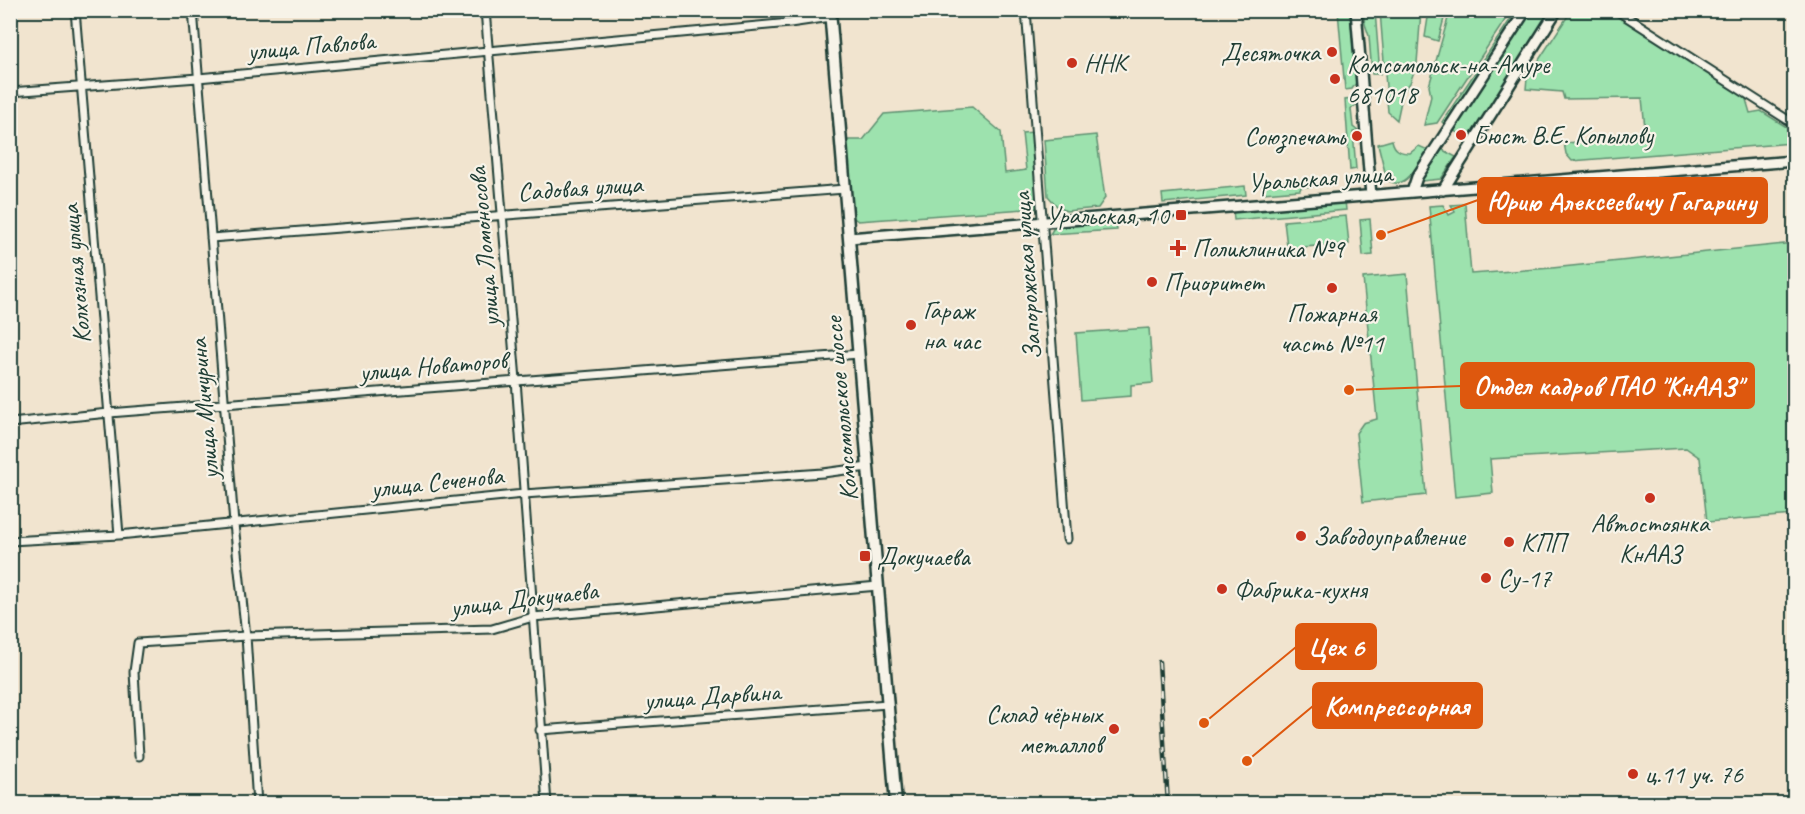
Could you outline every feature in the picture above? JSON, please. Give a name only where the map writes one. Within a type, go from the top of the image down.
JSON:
[{"type":"main road","name":"Комсомольское шоссе","points":[[830,14],[896,804]]},
{"type":"street","name":"Колхозная улица","points":[[75,10],[119,535]]},
{"type":"street","name":"улица Мичурина","points":[[193,10],[234,524],[246,636],[256,804]]},
{"type":"street","name":"улица Ломоносова","points":[[485,10],[516,380],[547,804]]},
{"type":"street","name":"Запорожская улица","points":[[1026,10],[1068,539]]},
{"type":"street","points":[[1356,10],[1371,196]]},
{"type":"street","points":[[1412,192],[1417,177],[1526,10]]},
{"type":"street","points":[[1443,190],[1557,10]]},
{"type":"street","points":[[1616,10],[1794,124]]},
{"type":"street","name":"улица Павлова","points":[[10,92],[198,78],[790,23],[830,14]]},
{"type":"street","name":"Уральская улица","points":[[849,237],[1794,161]]},
{"type":"street","name":"Садовая улица","points":[[211,238],[845,189]]},
{"type":"street","name":"улица Новаторов","points":[[10,423],[109,413],[859,354]]},
{"type":"street","name":"улица Сеченова","points":[[10,541],[119,535],[524,494],[823,473],[868,467]]},
{"type":"street","name":"улица Докучаева","points":[[139,756],[134,672],[138,643],[246,636],[492,629],[533,617],[878,585]]},
{"type":"street","name":"улица Дарвина","points":[[540,730],[888,704]]},
{"type":"green space","points":[[1338,11],[1350,11],[1356,83],[1352,89],[1345,90]]},
{"type":"green space","points":[[1363,11],[1375,11],[1380,74],[1372,74],[1369,36]]},
{"type":"green space","points":[[1380,11],[1421,11],[1417,63],[1410,83],[1403,92],[1397,120],[1388,112]]},
{"type":"green space","points":[[1429,11],[1446,11],[1438,41],[1425,37]]},
{"type":"green space","points":[[1450,11],[1511,11],[1437,123],[1424,125],[1431,96],[1429,86]]},
{"type":"green space","points":[[1516,11],[1520,11],[1445,125],[1442,122]]},
{"type":"green space","points":[[1532,11],[1552,11],[1468,140],[1453,130]]},
{"type":"green space","points":[[1571,11],[1612,11],[1745,96],[1750,113],[1761,111],[1793,131],[1792,143],[1572,161],[1566,154],[1564,143],[1646,138],[1642,98],[1564,99],[1562,92],[1526,89],[1527,78]]},
{"type":"green space","points":[[1351,99],[1356,105],[1351,109],[1353,127],[1358,131],[1353,132],[1356,169],[1350,170],[1345,100]]},
{"type":"green space","points":[[972,107],[1001,132],[1005,173],[1026,170],[1022,133],[1034,132],[1040,208],[858,221],[851,216],[845,140],[863,140],[884,114]]},
{"type":"green space","points":[[1096,135],[1105,198],[1098,208],[1066,211],[1057,206],[1048,196],[1044,140]]},
{"type":"green space","points":[[1392,140],[1396,149],[1403,152],[1410,153],[1419,146],[1428,150],[1411,175],[1400,183],[1387,180],[1378,144]]},
{"type":"green space","points":[[1441,149],[1456,157],[1441,179],[1422,181],[1422,177]]},
{"type":"green space","points":[[1315,179],[1316,186],[1301,187],[1300,190],[1263,193],[1262,184]]},
{"type":"green space","points":[[1245,186],[1246,195],[1163,203],[1162,194]]},
{"type":"green space","points":[[1345,200],[1346,210],[1234,220],[1233,210]]},
{"type":"green space","points":[[1465,204],[1471,274],[1794,243],[1794,515],[1707,522],[1700,458],[1686,448],[1490,459],[1493,493],[1455,497],[1429,206],[1443,205],[1449,215],[1455,212],[1451,205]]},
{"type":"green space","points":[[1346,216],[1349,244],[1302,247],[1299,253],[1288,255],[1284,221]]},
{"type":"green space","points":[[1116,218],[1117,230],[1050,234],[1055,226]]},
{"type":"green space","points":[[1370,219],[1373,255],[1363,256],[1360,220]]},
{"type":"green space","points":[[1407,274],[1426,495],[1363,502],[1356,433],[1363,423],[1377,419],[1363,278]]},
{"type":"green space","points":[[1149,328],[1153,383],[1131,385],[1131,396],[1081,400],[1076,333]]},
{"type":"railway","points":[[1159,662],[1168,804]]},
{"type":"place","name":"Десяточка","points":[[1332,52]]},
{"type":"place","name":"ННК","points":[[1072,63]]},
{"type":"place","name":"Комсомольск-на-Амуре 681018","points":[[1335,79]]},
{"type":"place","name":"Бюст В.Е. Копылову","points":[[1461,135]]},
{"type":"place","name":"Союзпечать","points":[[1357,136]]},
{"type":"place","name":"Уральская, 10","points":[[1181,215]]},
{"type":"place","name":"Юрию Алексеевичу Гагарину","points":[[1381,235]]},
{"type":"place","name":"Поликлиника №9","points":[[1178,248]]},
{"type":"place","name":"Приоритет","points":[[1152,282]]},
{"type":"place","name":"Пожарная часть №11","points":[[1332,288]]},
{"type":"place","name":"Гараж на час","points":[[911,325]]},
{"type":"place","name":"Отдел кадров ПАО \"КнААЗ\"","points":[[1349,390]]},
{"type":"place","name":"Автостоянка КнААЗ","points":[[1650,498]]},
{"type":"place","name":"Заводоуправление","points":[[1301,536]]},
{"type":"place","name":"КПП","points":[[1509,542]]},
{"type":"place","name":"Докучаева","points":[[865,556]]},
{"type":"place","name":"Су-17","points":[[1486,578]]},
{"type":"place","name":"Фабрика-кухня","points":[[1222,589]]},
{"type":"place","name":"Цех 6","points":[[1204,723]]},
{"type":"place","name":"Склад чёрных металлов","points":[[1114,729]]},
{"type":"place","name":"Компрессорная","points":[[1247,761]]},
{"type":"place","name":"ц.11 уч. 76","points":[[1633,774]]}]
